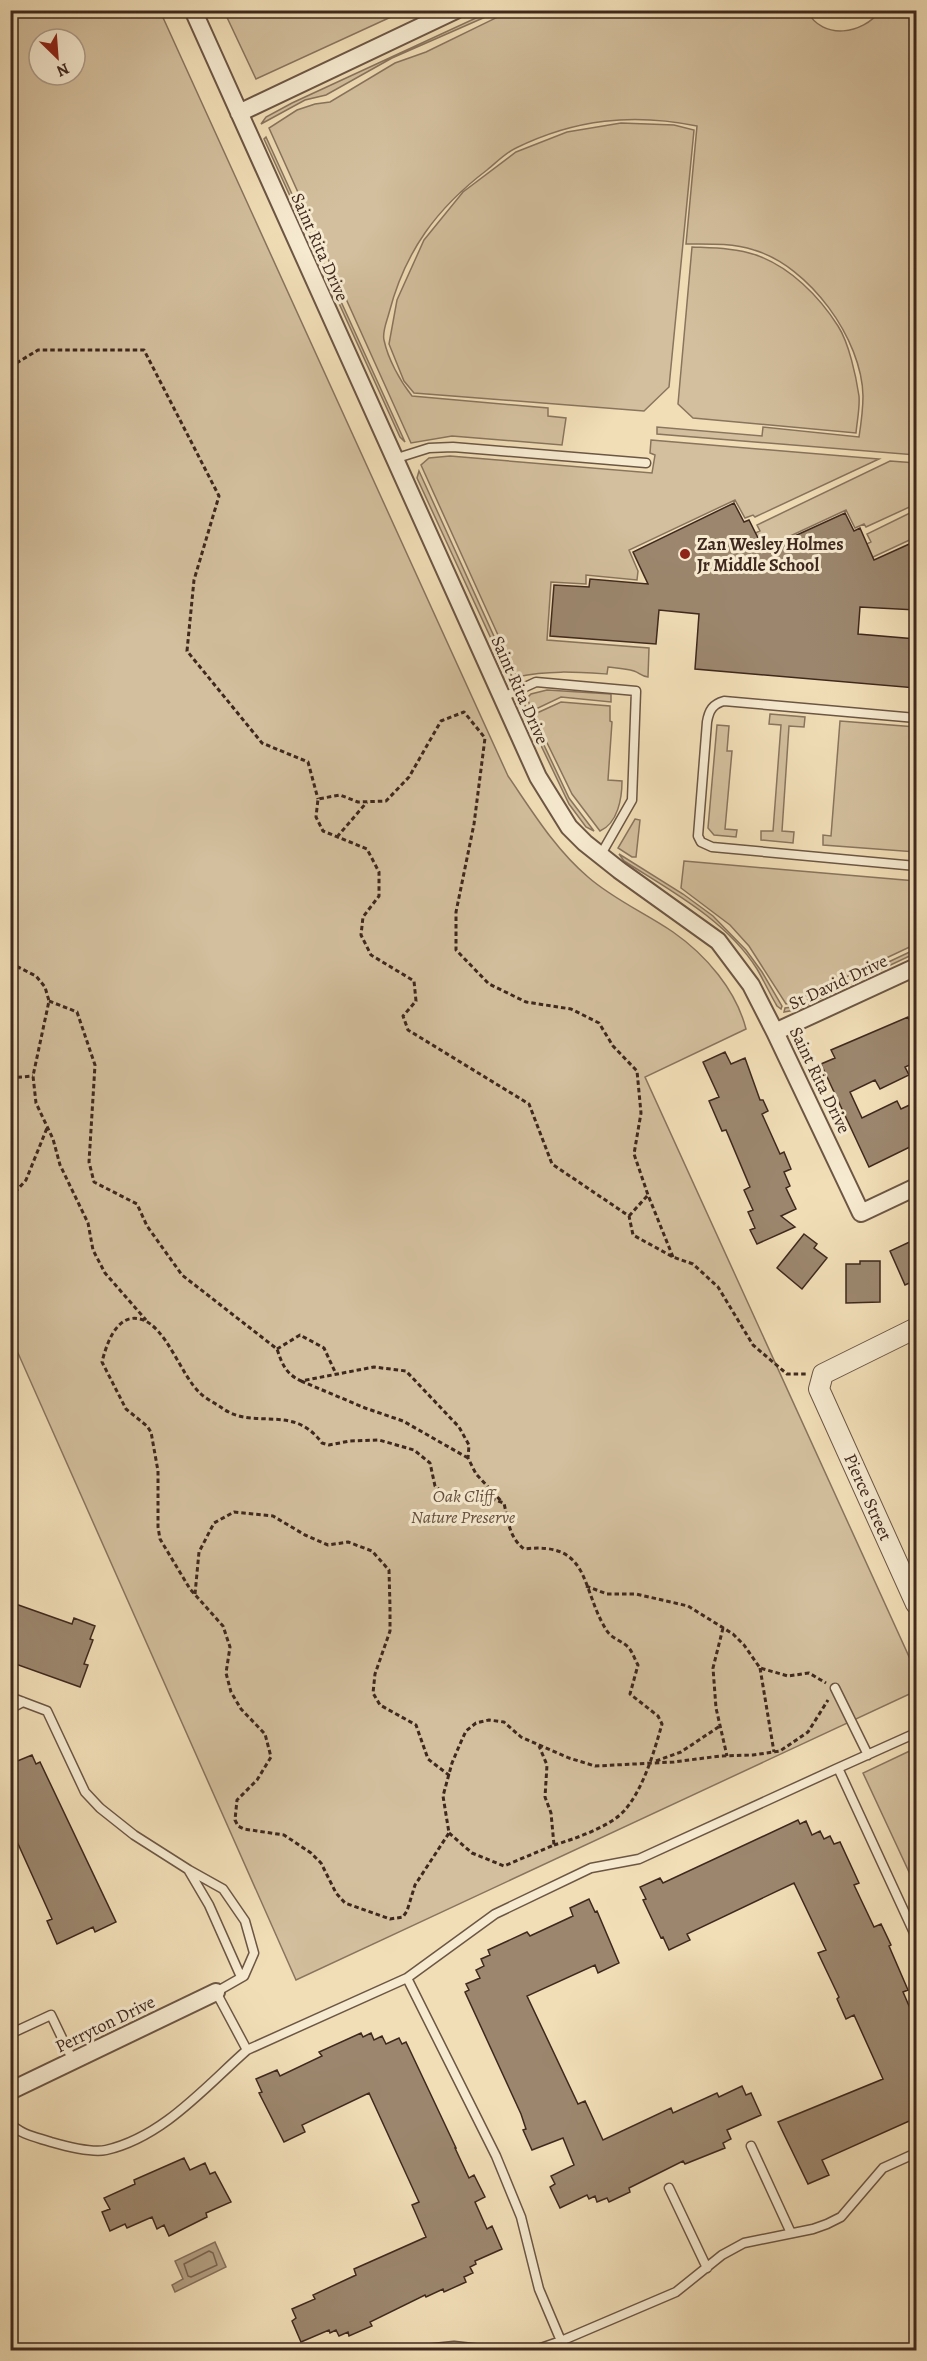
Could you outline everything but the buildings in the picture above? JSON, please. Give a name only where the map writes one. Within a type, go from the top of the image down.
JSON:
[{"type":"street","points":[[194,10],[239,113],[456,10]]},
{"type":"street","name":"Saint Rita Drive","points":[[239,113],[501,698],[538,777],[569,827],[600,856],[718,941],[751,985],[776,1032],[861,1213],[916,1187]]},
{"type":"street","name":"St David Drive","points":[[776,1032],[916,967]]},
{"type":"street","points":[[821,1381],[916,1328]]},
{"type":"street","name":"Pierce Street","points":[[821,1381],[916,1604]]},
{"type":"street","name":"Perryton Drive","points":[[10,2091],[216,1992]]},
{"type":"lane","points":[[394,459],[429,448],[453,447],[646,463]]},
{"type":"lane","points":[[501,698],[536,682],[636,691],[632,800],[600,856]]},
{"type":"lane","points":[[916,718],[718,702],[713,706],[707,722],[698,829],[701,842],[712,847],[916,866]]},
{"type":"lane","points":[[835,1688],[868,1755]]},
{"type":"lane","points":[[10,1697],[47,1710],[85,1792],[134,1835],[223,1889],[245,1921],[254,1953],[244,1976],[216,1992],[247,2050]]},
{"type":"lane","points":[[10,1708],[23,1702]]},
{"type":"lane","points":[[10,2123],[18,2132],[67,2146],[104,2151],[145,2135],[198,2097],[247,2050],[407,1978],[495,1914],[591,1868],[639,1859],[916,1733]]},
{"type":"lane","points":[[838,1768],[916,1937]]},
{"type":"lane","points":[[189,1870],[209,1905],[241,1977]]},
{"type":"lane","points":[[407,1978],[496,2156],[521,2217],[539,2289],[561,2341]]},
{"type":"lane","points":[[10,2034],[51,2015],[73,2061]]},
{"type":"lane","points":[[751,2146],[790,2233]]},
{"type":"lane","points":[[415,2350],[454,2346],[491,2350],[538,2349],[561,2341],[676,2292],[722,2255],[744,2243],[813,2229],[841,2217],[883,2168],[916,2153]]},
{"type":"lane","points":[[669,2188],[707,2268]]},
{"type":"path","points":[[10,366],[38,351],[144,350],[219,496],[194,580],[187,651],[261,743],[308,762],[318,799],[316,817],[323,831],[367,849],[379,872],[379,896],[363,917],[361,935],[371,955],[414,981],[416,1001],[403,1016],[408,1030],[529,1104],[552,1164],[629,1216],[633,1235],[673,1257],[693,1264],[718,1287],[753,1345],[787,1374],[821,1381]]},
{"type":"path","points":[[318,799],[340,795],[358,802],[386,801],[410,777],[441,721],[464,712],[485,738],[474,824],[456,912],[456,950],[489,984],[526,1002],[571,1009],[599,1023],[613,1046],[637,1071],[641,1113],[634,1154],[673,1257]]},
{"type":"path","points":[[337,837],[367,802]]},
{"type":"path","points":[[10,963],[36,976],[45,987],[49,1001],[33,1076],[36,1102],[60,1165],[88,1224],[93,1250],[105,1273],[147,1322],[157,1330],[199,1393],[234,1416],[271,1418],[303,1425],[314,1432],[322,1443],[329,1445],[379,1440],[414,1450],[430,1463],[435,1486],[453,1501],[478,1494],[504,1503]]},
{"type":"path","points":[[49,1001],[77,1012],[95,1065],[89,1162],[94,1182],[137,1203],[147,1226],[182,1275],[277,1349],[290,1376],[365,1408],[403,1421],[468,1458]]},
{"type":"path","points":[[10,1078],[33,1076]]},
{"type":"path","points":[[10,1198],[26,1180],[47,1128]]},
{"type":"path","points":[[629,1216],[648,1196]]},
{"type":"path","points":[[147,1322],[134,1318],[121,1324],[108,1339],[102,1362],[126,1409],[151,1432],[158,1471],[158,1533],[190,1589],[223,1626],[230,1647],[226,1666],[227,1680],[234,1698],[255,1726],[265,1734],[272,1756],[257,1780],[237,1800],[234,1813],[238,1826],[251,1831],[278,1834],[290,1838],[316,1858],[336,1893],[345,1903],[390,1919],[403,1917],[415,1885],[449,1833]]},
{"type":"path","points":[[277,1349],[300,1335],[324,1348],[336,1374]]},
{"type":"path","points":[[301,1381],[374,1367],[406,1371],[459,1427],[469,1445],[468,1458],[476,1474],[504,1503],[512,1536],[517,1544],[524,1549],[539,1547],[565,1553],[580,1567],[586,1586],[608,1633],[629,1648],[638,1665],[630,1694],[658,1716],[662,1724],[652,1763],[624,1811],[587,1835],[554,1845],[504,1866],[472,1853],[449,1833],[443,1796],[452,1763],[470,1726],[489,1720],[504,1722],[522,1737],[569,1758],[595,1766],[652,1763],[774,1753],[786,1748],[808,1732],[835,1688],[809,1673],[788,1676],[760,1668]]},
{"type":"path","points":[[195,1594],[199,1552],[214,1523],[234,1512],[273,1516],[305,1535],[328,1545],[348,1542],[372,1551],[388,1570],[390,1607],[390,1631],[375,1674],[372,1693],[380,1705],[416,1725],[428,1759],[450,1776]]},
{"type":"path","points":[[586,1586],[607,1594],[636,1594],[688,1606],[723,1628],[744,1645],[760,1668],[774,1753]]},
{"type":"path","points":[[723,1628],[713,1668],[716,1708],[727,1756]]},
{"type":"path","points":[[652,1763],[681,1752],[720,1726]]},
{"type":"path","points":[[539,1745],[547,1765],[545,1797],[551,1813],[554,1845]]},
{"type":"green space","points":[[512,10],[807,11],[814,21],[823,27],[843,31],[864,25],[880,11],[906,11],[916,33],[916,455],[657,434],[657,427],[762,436],[763,427],[859,437],[863,396],[860,374],[843,329],[812,288],[794,272],[754,250],[720,244],[686,244],[697,126],[650,120],[605,121],[560,130],[504,155],[453,200],[425,233],[404,270],[385,326],[384,337],[388,355],[412,396],[548,408],[548,416],[566,418],[562,445],[452,436],[411,443],[269,128],[297,110],[330,102],[395,63],[426,52]]},
{"type":"green space","name":"Oak Cliff Nature Preserve","points":[[10,11],[160,11],[508,776],[545,829],[576,866],[608,892],[673,932],[697,951],[718,975],[735,1001],[746,1029],[645,1077],[916,1672],[916,1691],[296,1980],[18,1353],[11,1342]]},
{"type":"green space","points":[[224,11],[404,11],[256,79]]},
{"type":"green space","points":[[491,11],[499,11],[392,58],[326,95],[305,100],[261,124],[266,117],[292,103]]},
{"type":"green space","points":[[621,123],[674,125],[694,130],[669,387],[644,411],[414,393],[404,381],[389,344],[397,300],[424,240],[463,192],[516,152],[567,132]]},
{"type":"green space","points":[[266,137],[405,442],[400,437],[264,139]]},
{"type":"green space","points":[[692,247],[741,251],[769,260],[803,284],[822,304],[842,333],[852,360],[859,396],[856,433],[693,418],[678,404]]},
{"type":"green space","points":[[651,440],[879,459],[755,517],[753,515],[745,518],[735,500],[629,550],[638,571],[637,580],[586,575],[586,584],[551,582],[547,640],[649,648],[648,677],[631,670],[608,667],[607,674],[551,672],[517,677],[421,465],[429,458],[450,456],[652,473],[655,455],[650,453]]},
{"type":"green space","points":[[890,461],[916,463],[916,504],[866,527],[864,524],[855,528],[846,510],[730,564],[722,548],[760,531],[757,525]]},
{"type":"green space","points":[[419,471],[512,676],[506,671],[417,478]]},
{"type":"green space","points":[[916,510],[916,537],[841,572],[834,560],[871,542],[867,534]]},
{"type":"green space","points":[[547,690],[611,694],[611,702],[561,697],[536,709],[531,708],[527,698],[531,694]]},
{"type":"green space","points":[[561,702],[610,706],[610,721],[612,722],[608,780],[622,781],[622,788],[615,816],[600,831],[572,794],[534,716]]},
{"type":"green space","points":[[525,705],[569,798],[594,831],[586,827],[569,804],[525,712]]},
{"type":"green space","points":[[770,714],[805,717],[804,727],[789,726],[782,831],[794,832],[793,843],[761,840],[761,831],[773,831],[781,725],[769,724]]},
{"type":"green space","points":[[840,721],[916,727],[916,852],[823,845],[823,835],[831,836]]},
{"type":"green space","points":[[717,725],[729,726],[727,751],[732,751],[725,829],[737,830],[736,837],[714,835],[708,828]]},
{"type":"green space","points":[[635,819],[640,820],[636,857],[632,857],[618,848]]},
{"type":"green space","points":[[619,854],[683,894],[713,916],[746,950],[762,972],[782,1006],[781,1009],[777,1006],[757,969],[730,936],[679,895],[624,861]]},
{"type":"green space","points":[[684,861],[916,881],[916,944],[786,1004],[749,946],[730,925],[681,888]]},
{"type":"green space","points":[[916,949],[916,953],[795,1010],[784,1012],[785,1008],[793,1007]]},
{"type":"green space","points":[[916,1748],[916,1887],[863,1773]]},
{"type":"water","points":[[215,2242],[226,2267],[175,2292],[172,2285],[183,2279],[175,2261]]},
{"type":"place","name":"Zan Wesley Holmes Jr Middle School","points":[[685,554]]}]
